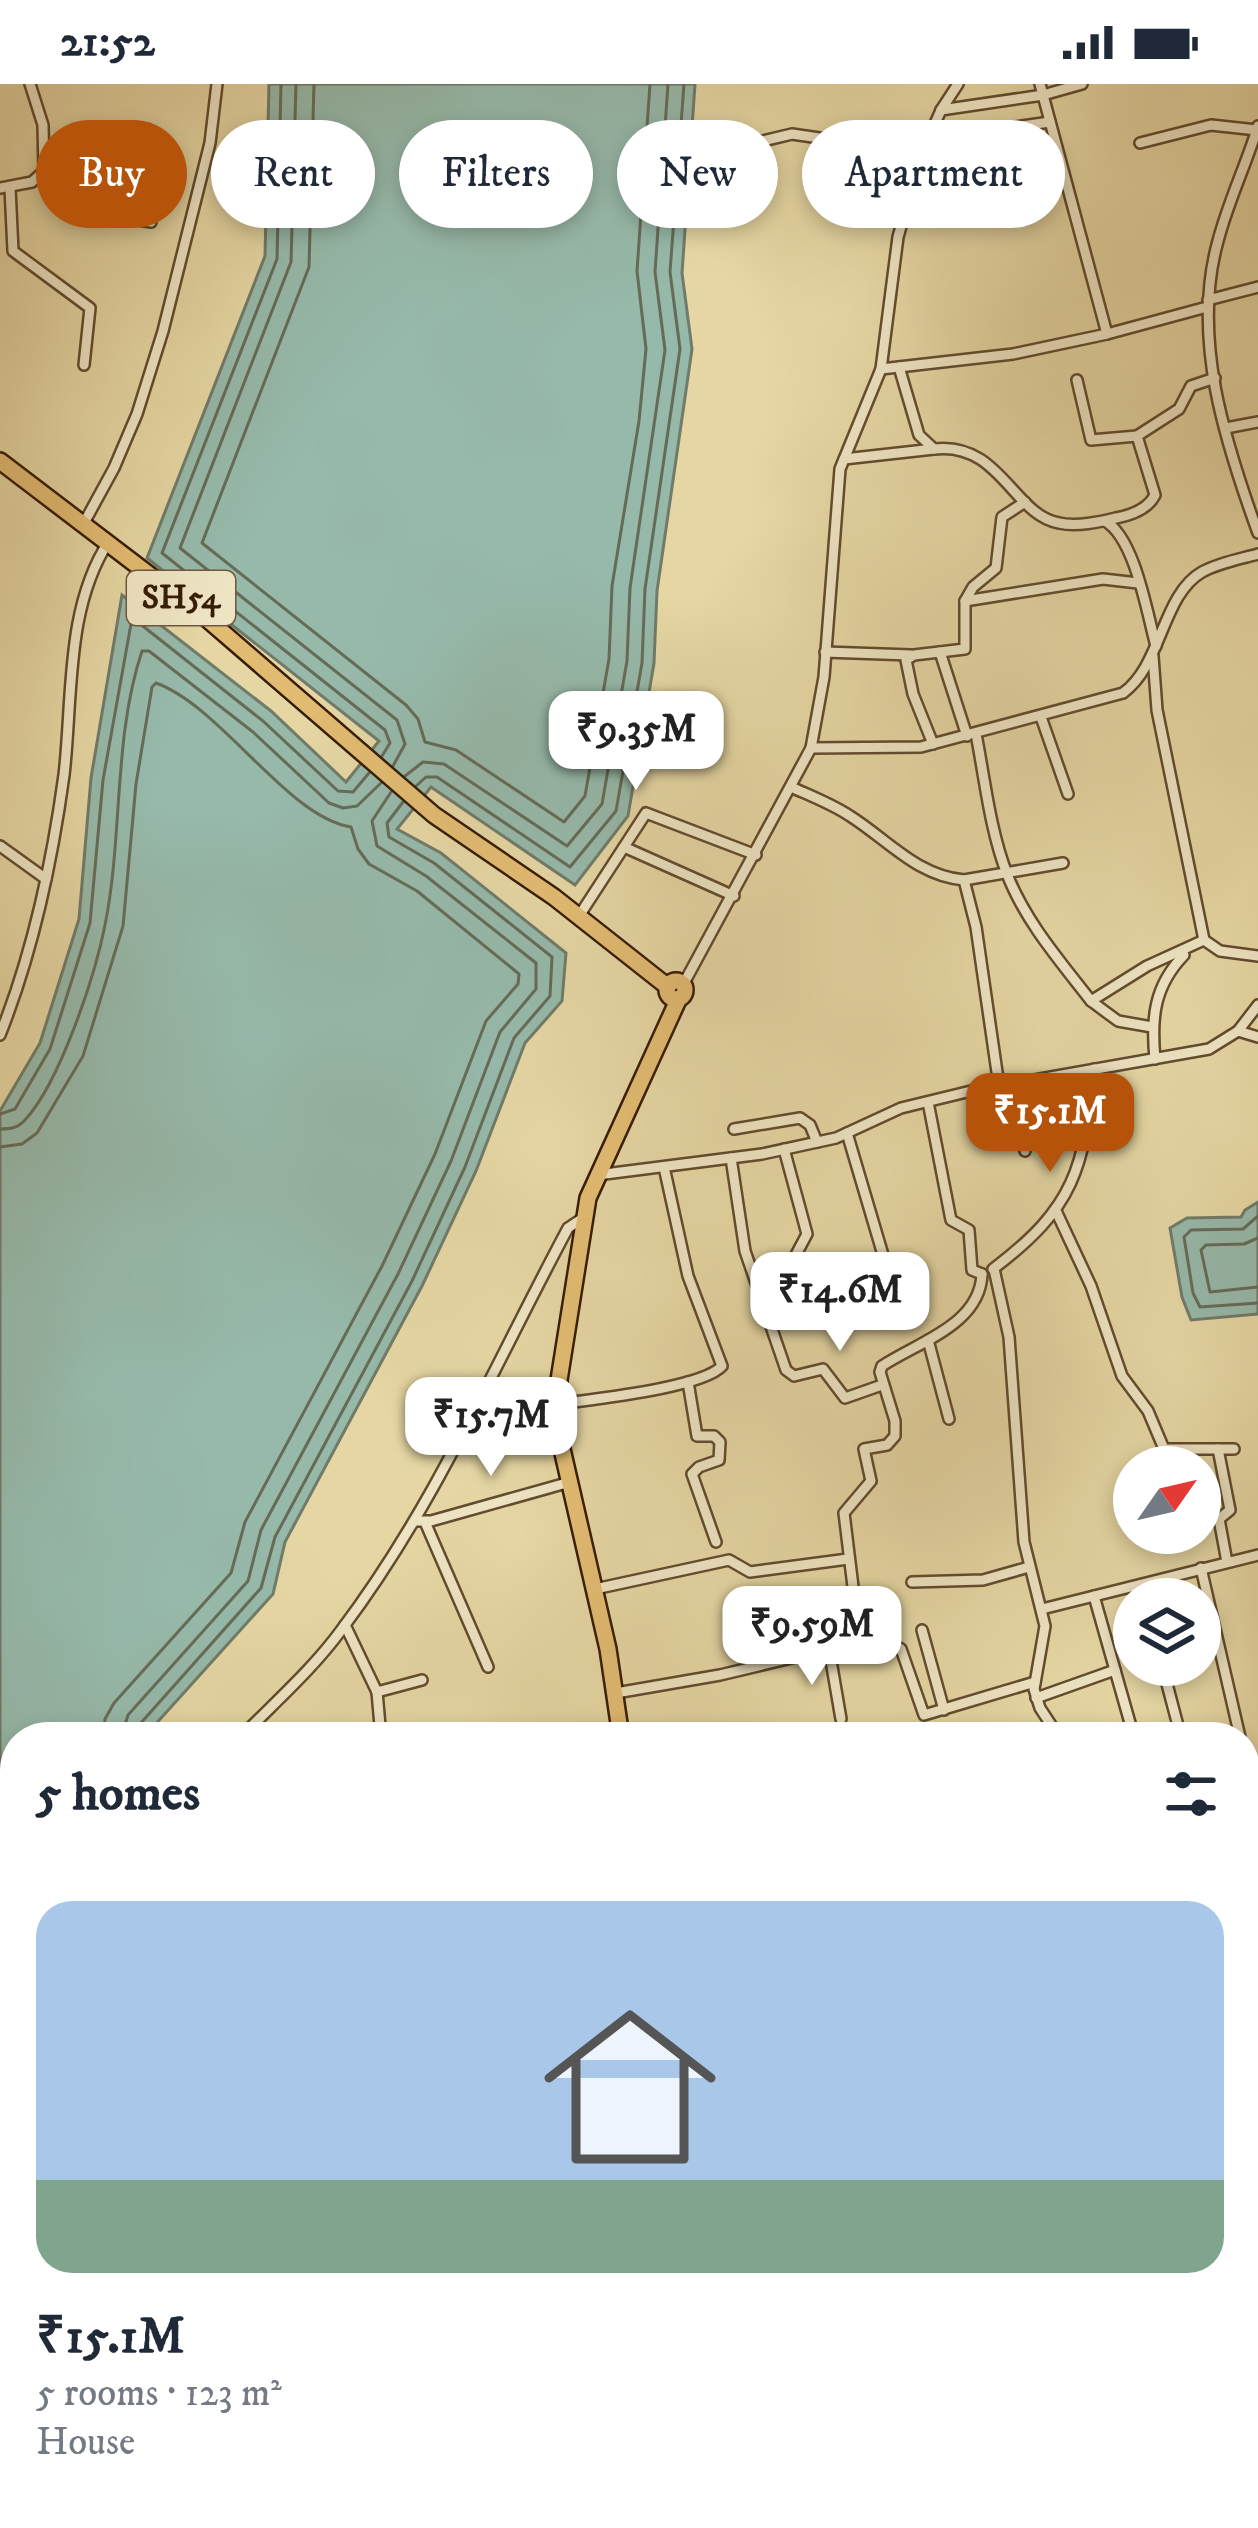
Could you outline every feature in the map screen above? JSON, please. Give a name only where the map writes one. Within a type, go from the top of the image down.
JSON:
[{"type":"main road","name":"SH54","points":[[0,461],[206,617],[434,815],[677,990]]},
{"type":"main road","points":[[619,1722],[595,1589],[559,1436],[558,1404],[583,1218],[677,990]]},
{"type":"street","points":[[30,84],[41,120]]},
{"type":"street","points":[[84,523],[137,414],[163,331],[203,175],[217,84]]},
{"type":"street","points":[[936,120],[958,84]]},
{"type":"street","points":[[940,110],[1082,84]]},
{"type":"street","points":[[1041,90],[1049,120]]},
{"type":"street","points":[[1140,143],[1211,125],[1257,128],[1216,244],[1207,303],[1226,428],[1258,533]]},
{"type":"street","points":[[1242,171],[1258,175]]},
{"type":"street","points":[[36,177],[5,188],[13,250],[90,308],[84,365]]},
{"type":"street","points":[[1065,178],[1107,334]]},
{"type":"street","points":[[677,990],[734,896],[811,748],[826,652],[834,506],[844,459],[881,369],[901,228]]},
{"type":"street","points":[[881,369],[1013,354],[1107,334],[1258,286]]},
{"type":"street","points":[[899,367],[919,435],[934,448]]},
{"type":"street","points":[[1077,380],[1091,440],[1137,436],[1179,409],[1191,386],[1215,378]]},
{"type":"street","points":[[1226,428],[1258,422]]},
{"type":"street","points":[[844,459],[949,447],[988,464],[1025,502],[1057,524],[1125,517],[1154,500],[1137,436]]},
{"type":"street","points":[[826,652],[911,655],[965,649],[965,602],[970,590],[996,568],[1002,517],[1025,502]]},
{"type":"street","points":[[1105,520],[1127,546],[1138,583],[1154,652],[1157,710],[1204,940],[1220,951],[1258,956]]},
{"type":"street","points":[[0,1035],[15,998],[46,879],[63,778],[80,613],[93,565],[109,542]]},
{"type":"street","points":[[811,748],[934,744],[1123,693],[1134,686],[1190,583],[1202,573],[1258,554]]},
{"type":"street","points":[[965,602],[1103,579],[1138,583]]},
{"type":"street","points":[[940,652],[971,735],[1006,871],[1026,914],[1091,1000],[1118,1021],[1152,1027]]},
{"type":"street","points":[[911,655],[906,660],[907,674],[934,744]]},
{"type":"street","points":[[1041,717],[1068,794]]},
{"type":"street","points":[[791,787],[851,817],[914,864],[940,876],[964,880],[1063,863]]},
{"type":"street","points":[[579,916],[646,814],[756,854]]},
{"type":"street","points":[[0,846],[46,879]]},
{"type":"street","points":[[624,847],[734,896]]},
{"type":"street","points":[[964,880],[976,927],[999,1086]]},
{"type":"street","points":[[1091,1000],[1147,966],[1204,940]]},
{"type":"street","points":[[1155,1059],[1152,1027],[1163,980],[1187,951]]},
{"type":"street","points":[[0,993],[15,998]]},
{"type":"street","points":[[597,1175],[784,1149],[847,1133],[902,1108],[1209,1049],[1238,1031],[1258,1005]]},
{"type":"street","points":[[1238,1031],[1258,1037]]},
{"type":"street","points":[[928,1102],[951,1220],[969,1230],[972,1270],[982,1274],[994,1269],[1066,1198],[1081,1154],[1094,1069]]},
{"type":"street","points":[[1016,1084],[1025,1151]]},
{"type":"street","points":[[734,1129],[800,1118],[810,1125],[817,1142]]},
{"type":"street","points":[[847,1133],[890,1282]]},
{"type":"street","points":[[784,1149],[807,1234],[791,1264],[811,1322]]},
{"type":"street","points":[[731,1158],[746,1252],[786,1370],[794,1376],[823,1369],[845,1398],[882,1385]]},
{"type":"street","points":[[558,1404],[688,1382],[709,1377],[722,1366],[688,1276],[664,1167]]},
{"type":"street","points":[[1056,1211],[1091,1286],[1121,1376],[1148,1411],[1164,1446]]},
{"type":"street","points":[[257,1722],[345,1625],[420,1521],[568,1228],[583,1218]]},
{"type":"street","points":[[994,1269],[1009,1337],[1029,1567],[1042,1609],[1045,1640],[1036,1698],[1050,1722]]},
{"type":"street","points":[[860,1644],[844,1514],[871,1481],[864,1449],[892,1442],[897,1430],[882,1385],[882,1366],[928,1340],[973,1306],[982,1274]]},
{"type":"street","points":[[928,1340],[949,1419]]},
{"type":"street","points":[[688,1382],[698,1436],[714,1436],[719,1442],[719,1460],[692,1474],[716,1542]]},
{"type":"street","points":[[1221,1449],[1234,1449]]},
{"type":"street","points":[[1221,1464],[1230,1510],[1221,1518]]},
{"type":"street","points":[[420,1521],[570,1482]]},
{"type":"street","points":[[420,1521],[488,1667]]},
{"type":"street","points":[[1221,1530],[1227,1562]]},
{"type":"street","points":[[1159,1578],[1258,1555]]},
{"type":"street","points":[[595,1589],[729,1560],[751,1572],[848,1559]]},
{"type":"street","points":[[912,1582],[982,1580],[1029,1567]]},
{"type":"street","points":[[1201,1568],[1237,1722]]},
{"type":"street","points":[[1042,1609],[1113,1590]]},
{"type":"street","points":[[1094,1596],[1113,1663]]},
{"type":"street","points":[[345,1625],[376,1692],[379,1722]]},
{"type":"street","points":[[922,1630],[944,1710]]},
{"type":"street","points":[[616,1693],[720,1676],[860,1644],[898,1644],[927,1716],[1035,1682]]},
{"type":"street","points":[[829,1649],[841,1719]]},
{"type":"street","points":[[1036,1698],[1113,1671]]},
{"type":"street","points":[[376,1692],[422,1680]]},
{"type":"street","points":[[1120,1686],[1130,1722]]},
{"type":"street","points":[[1168,1686],[1177,1722]]},
{"type":"water","points":[[269,84],[695,84],[693,120],[617,120],[617,228],[685,228],[682,273],[692,349],[657,591],[654,663],[628,816],[575,885],[431,787],[397,829],[441,853],[566,953],[562,1001],[525,1043],[476,1171],[422,1286],[285,1542],[273,1594],[158,1722],[0,1722],[0,1111],[40,1043],[79,919],[91,778],[122,595],[271,711],[346,782],[379,741],[147,558],[265,256],[266,228],[375,228],[375,120],[268,120]]},
{"type":"water","points":[[1258,1202],[1258,1314],[1191,1320],[1182,1297],[1170,1228],[1187,1218],[1241,1217]]}]
